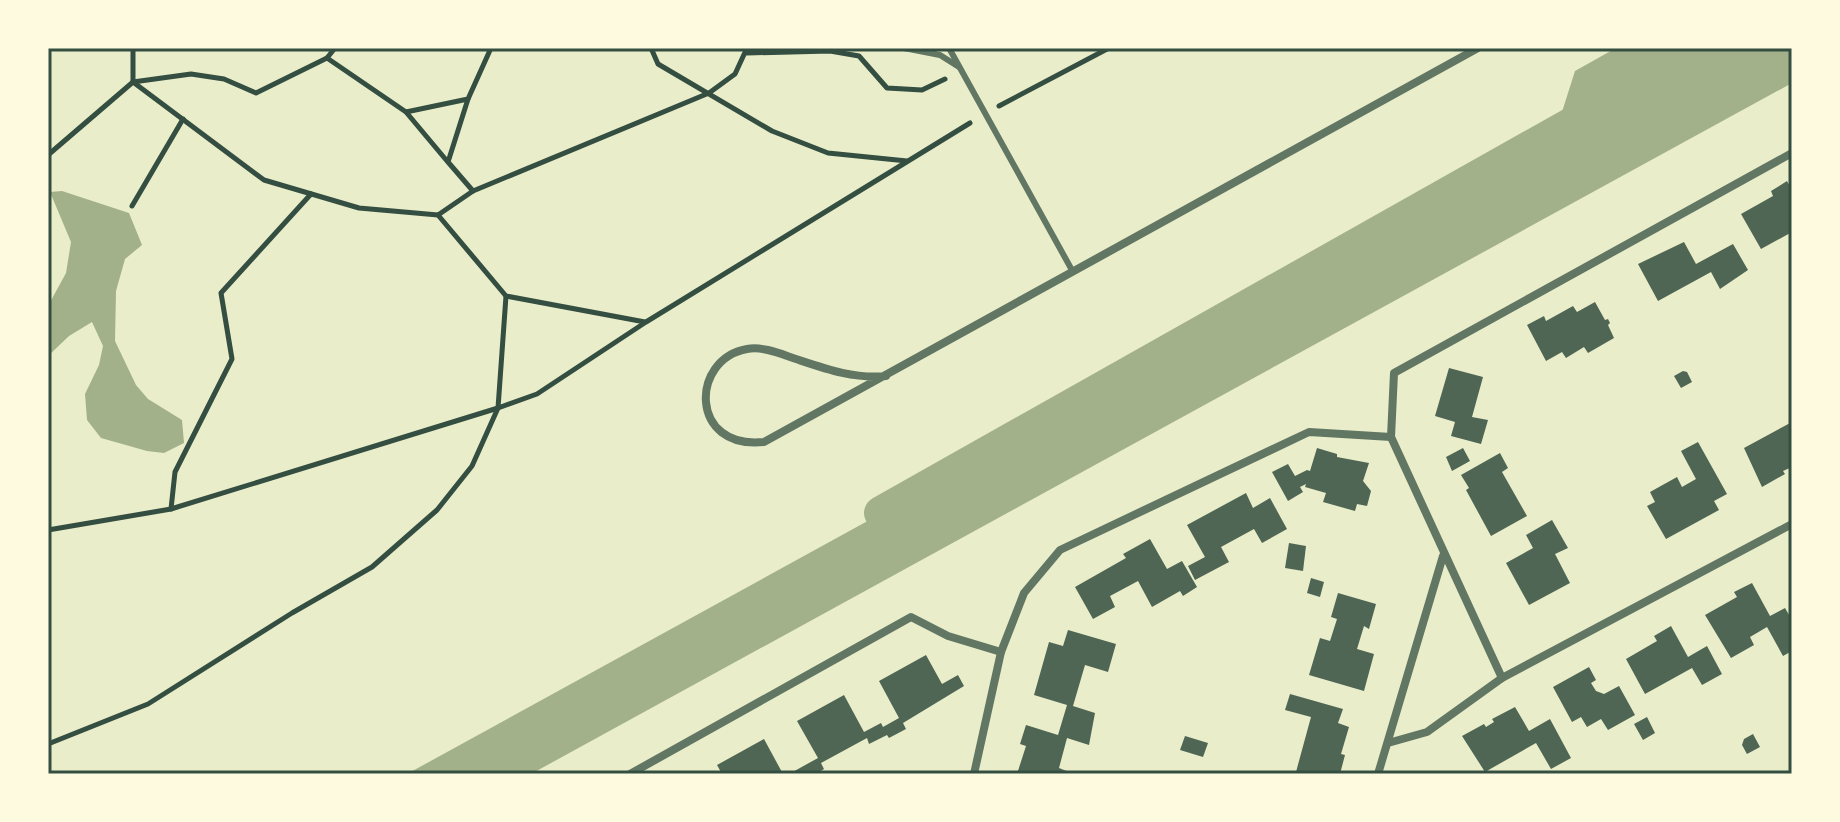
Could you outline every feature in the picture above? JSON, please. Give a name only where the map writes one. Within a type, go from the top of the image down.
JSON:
[{"type":"street","points":[[886,376],[866,378],[844,374],[777,353],[750,349],[727,357],[718,366],[708,383],[706,404],[714,426],[722,435],[743,444],[764,442],[886,376],[1478,48]]},
{"type":"street","points":[[1502,678],[1391,437],[1394,373],[1792,153]]},
{"type":"street","points":[[974,774],[1001,652],[1024,593],[1060,550],[1309,432],[1391,437]]},
{"type":"street","points":[[1388,743],[1427,732],[1502,678],[1792,524]]},
{"type":"street","points":[[1378,774],[1443,555]]},
{"type":"street","points":[[630,774],[911,617],[948,636],[1001,652]]},
{"type":"lane","points":[[904,48],[940,55],[962,69]]},
{"type":"lane","points":[[949,48],[1073,272]]},
{"type":"path","points":[[133,48],[133,82]]},
{"type":"path","points":[[48,155],[133,82],[191,74],[224,79],[256,93],[327,58],[335,48]]},
{"type":"path","points":[[448,162],[468,99],[491,48]]},
{"type":"path","points":[[651,48],[658,64],[772,131],[828,153],[907,161]]},
{"type":"path","points":[[48,530],[171,509],[537,394],[646,322],[986,113],[1109,48]]},
{"type":"path","points":[[133,82],[264,180],[359,208],[438,215],[473,191],[709,93],[735,74],[747,50],[830,51],[859,56],[887,88],[922,90],[962,69]]},
{"type":"path","points":[[327,58],[406,112],[473,191]]},
{"type":"path","points":[[406,112],[468,99]]},
{"type":"path","points":[[132,206],[183,119]]},
{"type":"path","points":[[171,509],[175,472],[232,359],[221,293],[311,194]]},
{"type":"path","points":[[438,215],[506,296],[646,322]]},
{"type":"path","points":[[48,744],[148,704],[292,613],[372,567],[437,510],[472,466],[498,408],[506,296]]},
{"type":"shaded area","points":[[1616,48],[1792,48],[1792,83],[531,774],[407,774],[1461,195],[1554,137],[1575,71]]},
{"type":"shaded area","points":[[62,191],[129,213],[142,245],[125,259],[116,291],[115,341],[136,385],[148,399],[182,420],[184,443],[164,453],[101,438],[87,420],[85,394],[99,365],[103,346],[92,322],[69,336],[48,356],[48,306],[66,273],[71,242],[50,192]]},
{"type":"building","points":[[1787,181],[1792,190],[1792,232],[1761,249],[1741,214],[1773,196],[1771,191]]},
{"type":"building","points":[[1684,242],[1696,264],[1733,244],[1748,270],[1720,289],[1711,272],[1658,301],[1638,264]]},
{"type":"building","points":[[1595,302],[1605,320],[1608,319],[1614,338],[1588,353],[1584,347],[1566,358],[1562,352],[1546,361],[1527,325],[1544,316],[1546,321],[1573,306],[1577,312]]},
{"type":"building","points":[[1449,368],[1483,377],[1472,417],[1488,420],[1481,444],[1451,436],[1455,422],[1435,416]]},
{"type":"building","points":[[1687,372],[1692,382],[1681,388],[1674,376]]},
{"type":"building","points":[[1792,422],[1792,467],[1762,487],[1744,448]]},
{"type":"building","points":[[1698,442],[1727,494],[1714,501],[1719,510],[1666,539],[1647,506],[1655,502],[1650,492],[1677,477],[1682,487],[1696,479],[1681,451]]},
{"type":"building","points":[[1317,448],[1337,454],[1337,457],[1369,463],[1363,481],[1371,491],[1367,506],[1357,504],[1355,511],[1323,502],[1326,493],[1305,487],[1306,484],[1300,487],[1303,492],[1288,501],[1272,472],[1288,464],[1295,476],[1310,471]]},
{"type":"building","points":[[1463,448],[1470,461],[1452,471],[1446,457]]},
{"type":"building","points":[[1500,453],[1508,468],[1502,472],[1527,516],[1491,536],[1461,475]]},
{"type":"building","points":[[1246,493],[1253,508],[1270,498],[1287,529],[1262,543],[1254,529],[1221,547],[1229,562],[1195,580],[1188,566],[1205,557],[1187,525]]},
{"type":"building","points":[[1552,520],[1568,548],[1555,554],[1570,583],[1529,605],[1506,563],[1533,548],[1526,535]]},
{"type":"building","points":[[1150,539],[1167,569],[1182,561],[1197,587],[1183,596],[1180,591],[1152,607],[1138,581],[1110,596],[1115,607],[1093,619],[1075,587],[1126,558],[1123,554]]},
{"type":"building","points":[[1289,543],[1306,546],[1303,571],[1285,568]]},
{"type":"building","points":[[1311,578],[1324,582],[1320,597],[1307,593]]},
{"type":"building","points":[[1752,583],[1770,616],[1785,608],[1792,620],[1792,651],[1783,656],[1767,627],[1750,637],[1754,645],[1731,658],[1705,615],[1737,597],[1734,592]]},
{"type":"building","points":[[1338,593],[1376,604],[1369,629],[1364,626],[1357,649],[1374,654],[1364,691],[1309,675],[1320,638],[1330,641],[1337,619],[1331,617]]},
{"type":"building","points":[[1671,626],[1688,657],[1707,646],[1722,674],[1702,685],[1692,668],[1645,694],[1626,659],[1657,641],[1654,636]]},
{"type":"building","points":[[1068,630],[1116,644],[1108,672],[1085,665],[1073,706],[1095,713],[1089,745],[1067,738],[1059,768],[1074,774],[1017,774],[1026,746],[1020,744],[1026,725],[1058,735],[1067,705],[1034,695],[1049,642],[1063,646]]},
{"type":"building","points":[[926,655],[942,684],[958,675],[964,686],[903,723],[906,729],[889,738],[887,735],[869,744],[867,738],[821,763],[824,769],[816,774],[789,774],[818,758],[797,721],[844,695],[864,732],[881,723],[883,727],[899,718],[879,681]]},
{"type":"building","points":[[1589,667],[1596,680],[1591,683],[1596,691],[1604,694],[1619,686],[1635,715],[1608,730],[1601,719],[1587,727],[1581,717],[1572,722],[1553,687]]},
{"type":"building","points":[[1290,694],[1343,709],[1338,723],[1349,727],[1341,754],[1345,755],[1340,774],[1296,772],[1311,717],[1285,710]]},
{"type":"building","points":[[1515,707],[1529,731],[1550,719],[1571,758],[1551,769],[1536,743],[1485,772],[1462,736],[1484,724],[1486,727],[1494,722],[1492,719]]},
{"type":"building","points":[[1647,717],[1655,733],[1643,740],[1634,724]]},
{"type":"building","points":[[1753,734],[1760,747],[1747,754],[1742,745],[1744,739]]},
{"type":"building","points":[[1185,736],[1208,743],[1203,757],[1180,750]]},
{"type":"building","points":[[764,739],[783,774],[722,774],[717,765]]},
{"type":"waterway","points":[[881,513],[1595,111]]}]
